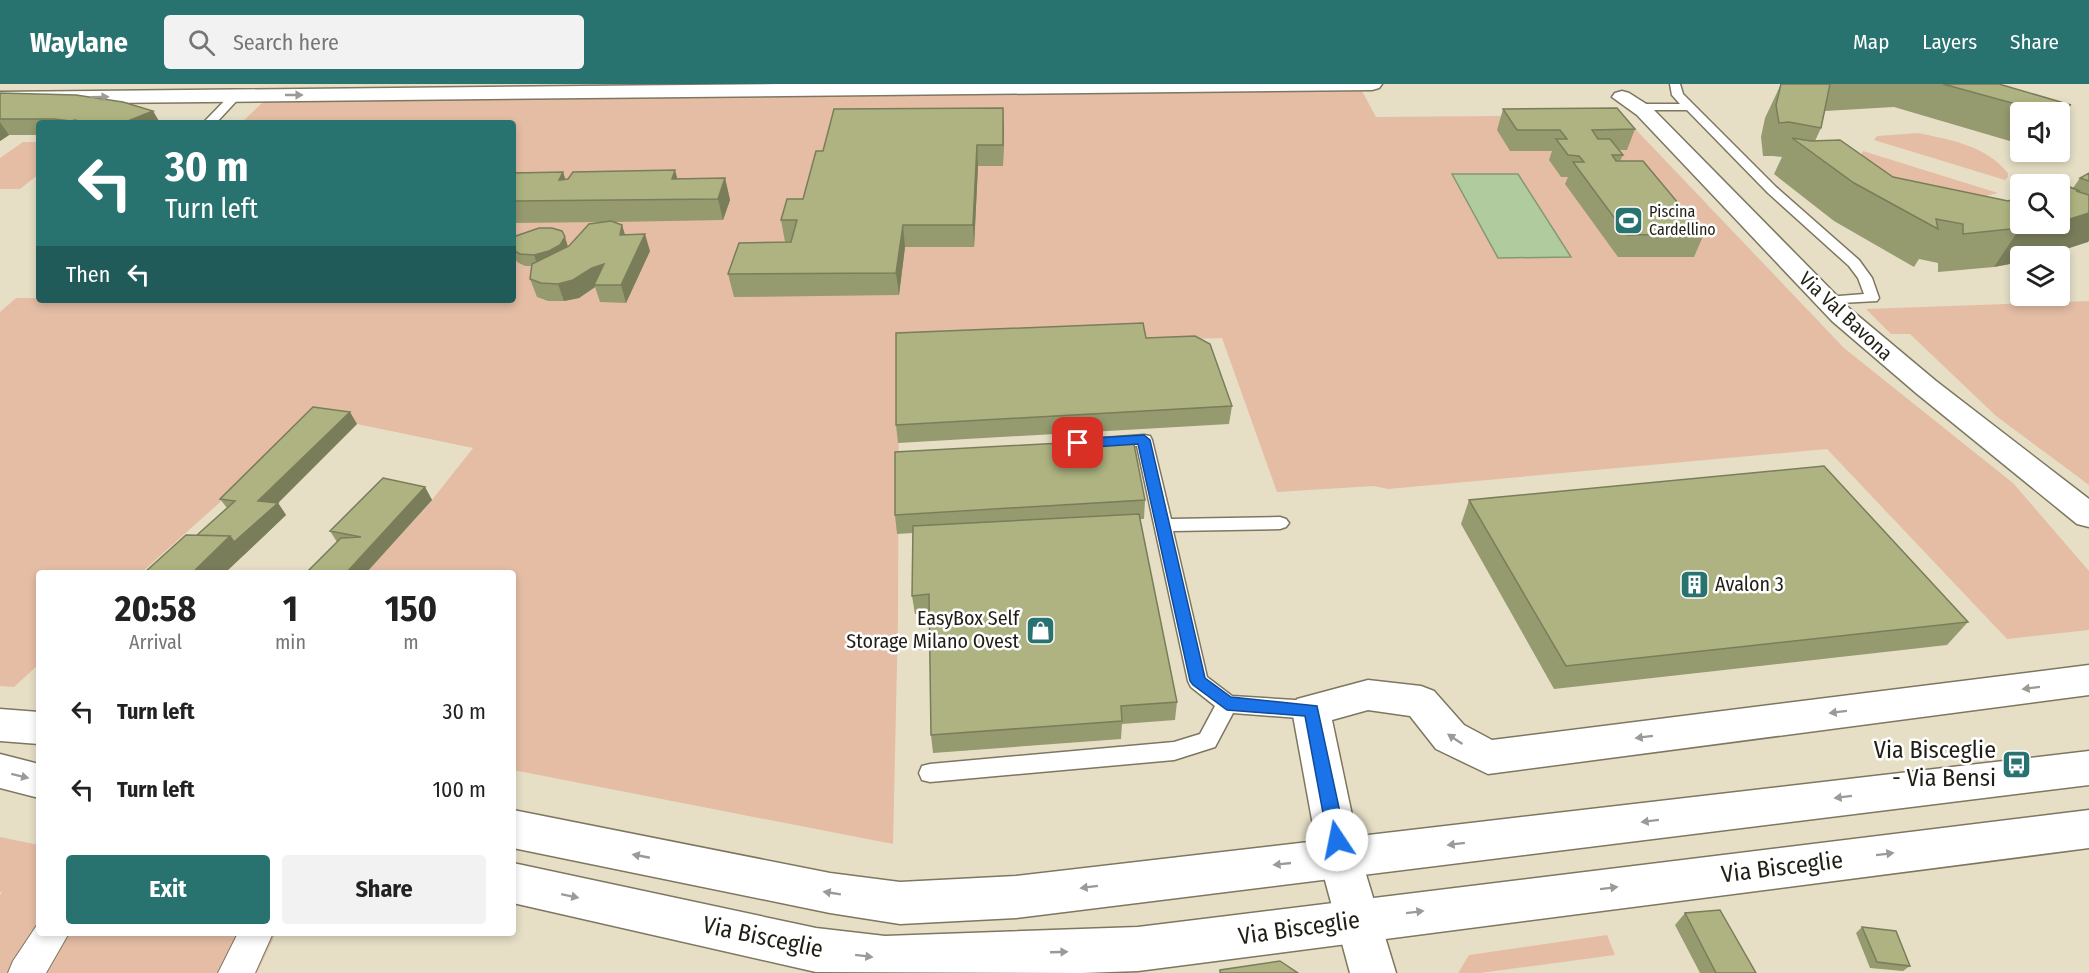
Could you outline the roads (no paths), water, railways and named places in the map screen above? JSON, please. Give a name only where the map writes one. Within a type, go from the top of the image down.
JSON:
[{"type":"street","points":[[0,98],[241,90],[1372,84]]},
{"type":"street","name":"Via Val Bavona","points":[[1630,102],[1827,301],[1919,381],[2089,516]]},
{"type":"street","points":[[1373,973],[1340,858],[1311,710],[1368,695],[1421,702],[1450,737],[1488,757],[2089,680]]},
{"type":"street","points":[[0,725],[36,728]]},
{"type":"street","points":[[516,830],[830,893],[900,903],[1016,897],[2089,768]]},
{"type":"street","points":[[0,771],[36,780]]},
{"type":"street","name":"Via Bisceglie","points":[[516,884],[816,950],[885,958],[1138,949],[2089,829]]},
{"type":"street","points":[[26,973],[50,936]]},
{"type":"street","points":[[236,973],[254,936]]},
{"type":"lane","points":[[1675,84],[1678,94],[1772,190],[1854,263],[1865,278],[1872,298],[1827,301]]},
{"type":"lane","points":[[212,120],[241,90]]},
{"type":"lane","points":[[1630,102],[1690,107]]},
{"type":"lane","points":[[1086,443],[1144,440],[1198,681],[1227,704],[1311,710]]},
{"type":"lane","points":[[1163,525],[1280,523]]},
{"type":"lane","points":[[930,773],[1174,752],[1207,741],[1227,704]]},
{"type":"place","name":"Piscina Cardellino","points":[[1628,220]]},
{"type":"place","name":"Avalon 3","points":[[1694,584]]},
{"type":"place","name":"EasyBox Self Storage Milano Ovest","points":[[1040,630]]},
{"type":"place","name":"Via Bisceglie - Via Bensi","points":[[2017,764]]}]
